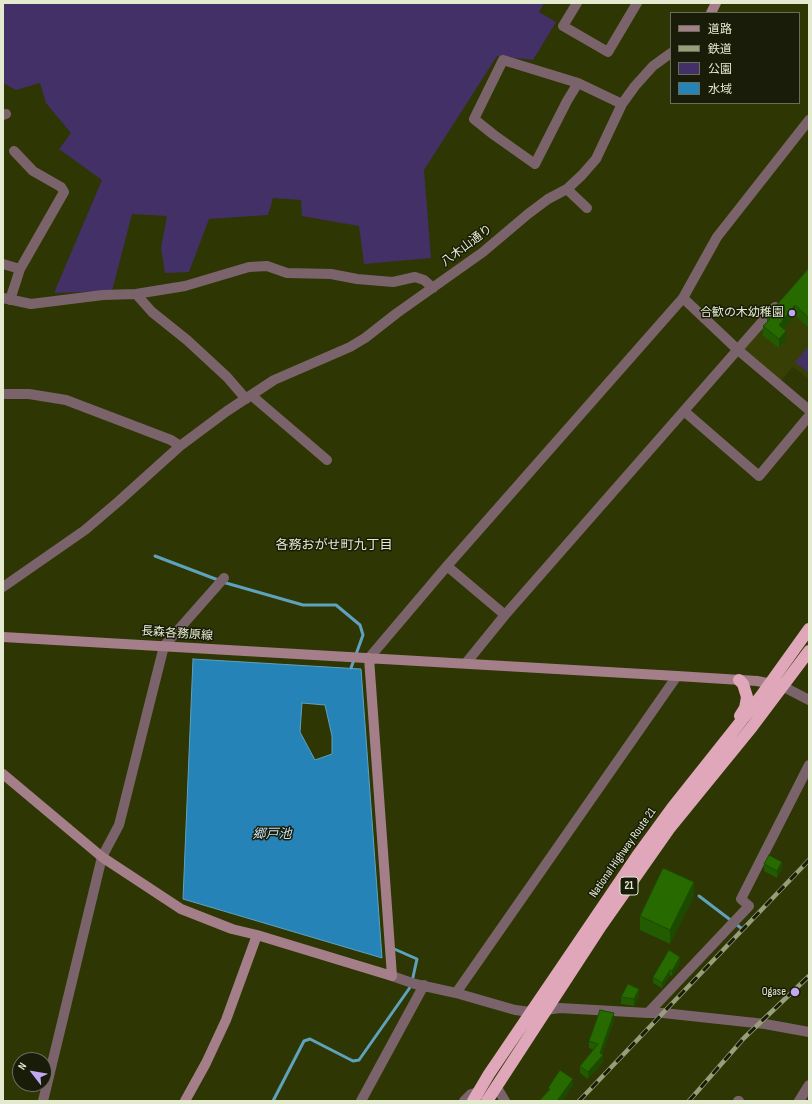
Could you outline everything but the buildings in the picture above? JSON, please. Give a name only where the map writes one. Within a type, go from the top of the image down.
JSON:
[{"type":"highway","name":"National Highway Route 21","points":[[483,1098],[489,1074],[641,850],[672,808],[771,683],[809,630]]},
{"type":"highway","name":"National Highway Route 21","points":[[483,1098],[496,1086],[601,926],[669,829],[752,727],[809,651]]},
{"type":"highway","points":[[729,737],[745,708],[747,697],[743,684],[739,680]]},
{"type":"street","points":[[577,3],[564,26],[608,52],[637,3]]},
{"type":"street","points":[[712,12],[716,3]]},
{"type":"street","name":"八木山通り","points":[[248,397],[274,380],[350,347],[365,338],[483,252],[548,199],[567,189],[596,159],[622,104],[635,86],[653,66],[670,54]]},
{"type":"street","points":[[578,83],[566,101],[536,164],[494,135],[474,119],[503,60],[578,83],[622,104]]},
{"type":"street","points":[[397,978],[391,956],[360,658],[447,566],[683,298],[717,237],[809,120]]},
{"type":"street","points":[[14,151],[33,171],[61,187],[64,192],[20,269],[6,299],[31,304],[103,295],[136,294],[185,286],[249,267],[267,266],[287,273],[331,274],[357,279],[393,282],[415,277],[424,280],[433,288]]},
{"type":"street","points":[[567,189],[586,208]]},
{"type":"street","points":[[3,264],[20,269]]},
{"type":"street","points":[[136,294],[152,312],[187,340],[248,397],[327,460]]},
{"type":"street","points":[[683,298],[738,350],[809,410]]},
{"type":"street","points":[[466,663],[780,302]]},
{"type":"street","points":[[3,394],[29,394],[66,400],[171,440],[180,446]]},
{"type":"street","points":[[3,587],[76,536],[120,501],[180,446],[248,397]]},
{"type":"street","points":[[684,411],[759,476],[809,416]]},
{"type":"street","points":[[447,566],[506,616]]},
{"type":"street","points":[[43,1101],[102,857],[119,825],[164,646],[221,581]]},
{"type":"street","name":"長森各務原線","points":[[3,637],[677,676],[771,683],[782,686]]},
{"type":"street","points":[[456,993],[677,676]]},
{"type":"street","points":[[782,686],[809,700]]},
{"type":"street","points":[[648,1013],[749,906],[741,899],[809,765]]},
{"type":"street","points":[[3,774],[102,857],[181,909],[232,929],[420,985],[456,993],[515,1010],[531,1012],[560,1008],[663,1013],[759,1024],[809,1032]]},
{"type":"street","points":[[185,1101],[206,1063],[226,1020],[256,935]]},
{"type":"street","points":[[361,1101],[420,985]]},
{"type":"street","points":[[799,1101],[809,1085]]},
{"type":"street","points":[[496,1086],[505,1101]]},
{"type":"street","points":[[464,1101],[471,1094],[483,1098]]},
{"type":"shaded area","name":"合歓の木幼稚園","points":[[809,274],[809,379],[793,367],[780,382],[743,351]]},
{"type":"green space","points":[[3,3],[544,3],[539,12],[556,22],[533,60],[497,56],[424,170],[431,258],[364,264],[359,226],[302,216],[301,200],[273,198],[268,215],[209,219],[189,272],[165,273],[161,248],[167,216],[132,214],[112,291],[54,293],[102,180],[59,149],[71,133],[46,103],[40,83],[16,90],[3,83]]},
{"type":"green space","points":[[809,346],[809,373],[795,362]]},
{"type":"water","name":"郷戸池","points":[[193,659],[361,669],[382,958],[183,899]],"holes":[[[302,703],[325,705],[332,736],[332,754],[315,760],[300,732]]]},
{"type":"waterway","points":[[155,556],[226,583],[303,605],[336,605],[360,625],[363,635],[351,668]]},
{"type":"waterway","points":[[699,896],[741,928]]},
{"type":"waterway","points":[[273,1101],[304,1041],[310,1039],[353,1061],[359,1060],[411,986],[417,959],[392,948]]},
{"type":"railway","points":[[579,1101],[809,860]]},
{"type":"railway","points":[[689,1101],[744,1038],[809,976]]},
{"type":"place","name":"合歓の木幼稚園","points":[[792,313]]},
{"type":"place","name":"Ogase","points":[[795,992]]},
{"type":"district","name":"各務おがせ町九丁目","points":[[334,546]]}]
